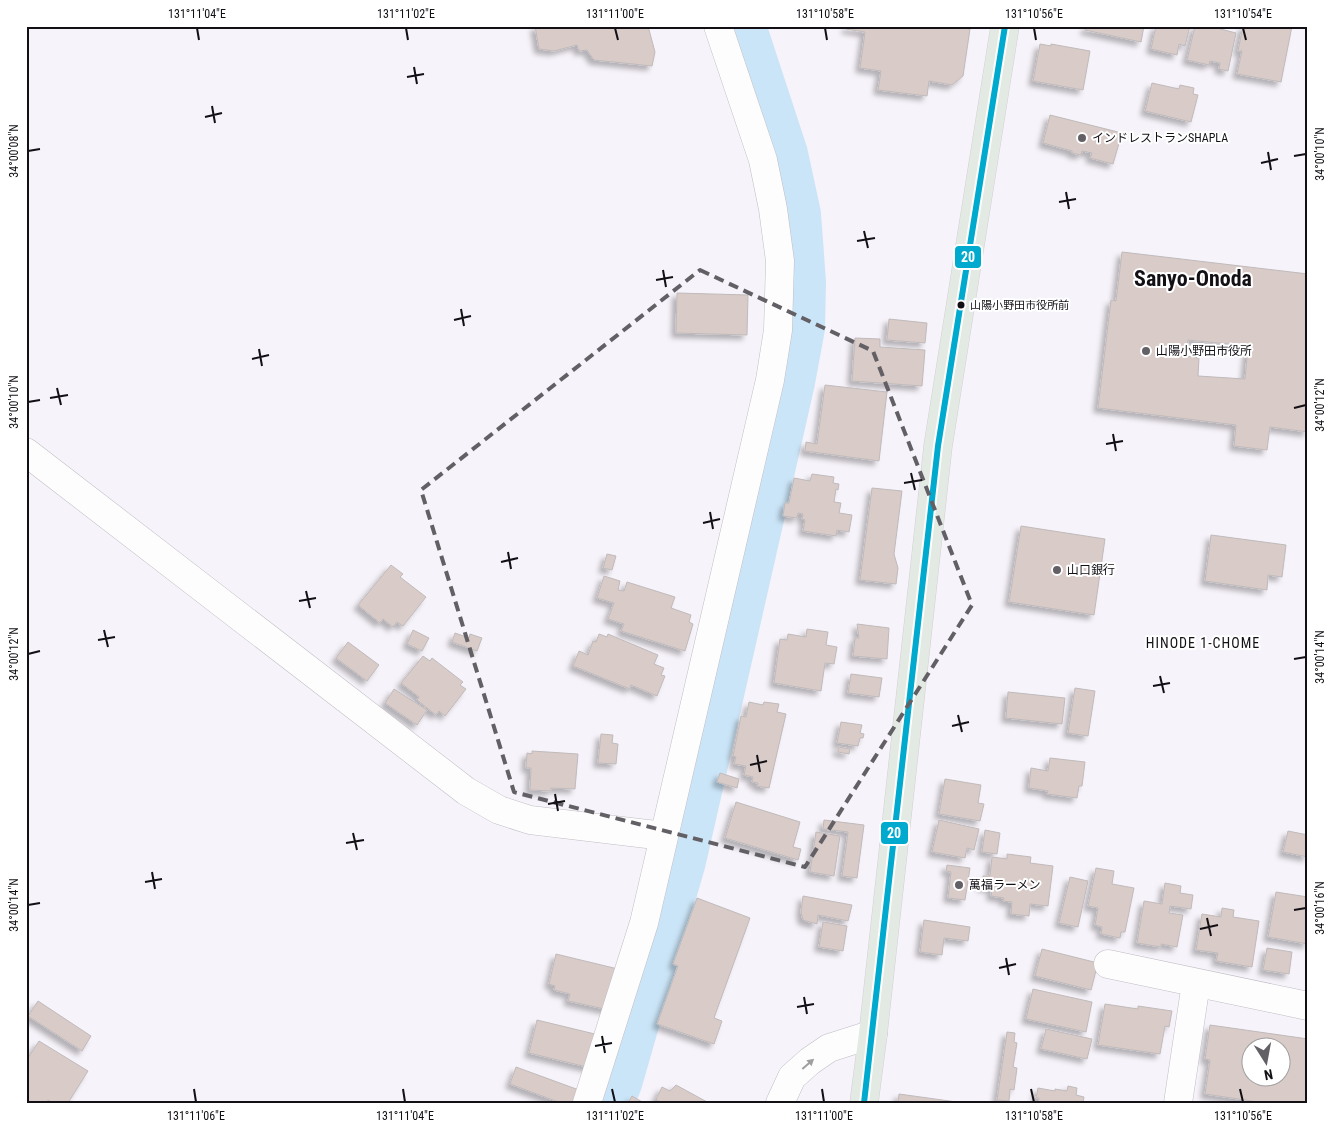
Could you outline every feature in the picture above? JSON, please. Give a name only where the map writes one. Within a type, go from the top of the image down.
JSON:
[{"type":"main road","points":[[864,1103],[938,446],[1005,26]]},
{"type":"street","points":[[587,1103],[644,923],[770,380],[778,330],[780,261],[773,209],[763,160],[718,26]]},
{"type":"street","points":[[26,452],[466,791],[499,810],[530,820],[664,836]]},
{"type":"street","points":[[1108,964],[1308,1006]]},
{"type":"street","points":[[1178,1103],[1196,983]]},
{"type":"street","points":[[780,1103],[792,1077],[810,1061],[829,1048],[873,1034]]},
{"type":"highlighted area","points":[[700,270],[873,351],[972,605],[805,867],[514,792],[421,490]]},
{"type":"building","points":[[535,26],[648,26],[655,52],[652,66],[594,60],[587,50],[579,51],[577,45],[554,51],[539,49]]},
{"type":"building","points":[[847,26],[949,26],[970,29],[963,76],[952,85],[929,81],[927,96],[878,90],[881,71],[860,68],[865,32],[846,29]]},
{"type":"building","points":[[1086,26],[1144,26],[1141,42],[1085,30]]},
{"type":"building","points":[[1156,26],[1190,26],[1185,46],[1179,44],[1177,55],[1151,49]]},
{"type":"building","points":[[1195,26],[1209,26],[1236,33],[1228,71],[1219,69],[1220,63],[1210,61],[1209,65],[1187,60]]},
{"type":"building","points":[[1243,26],[1292,26],[1281,82],[1237,74],[1242,51],[1238,51]]},
{"type":"building","points":[[1040,44],[1051,46],[1051,44],[1090,51],[1083,90],[1033,81]]},
{"type":"building","points":[[1152,83],[1179,89],[1180,85],[1194,88],[1193,94],[1198,95],[1191,122],[1145,111]]},
{"type":"building","name":"インドレストランSHAPLA","points":[[1050,115],[1122,133],[1113,164],[1090,158],[1092,153],[1082,151],[1081,155],[1043,143]]},
{"type":"building","name":"山陽小野田市役所","points":[[1122,252],[1308,274],[1308,432],[1270,427],[1267,450],[1234,446],[1236,425],[1098,408],[1111,300],[1116,301]],"holes":[[[1188,340],[1248,346],[1245,379],[1198,376],[1199,358],[1186,356]]]},
{"type":"building","points":[[677,293],[748,295],[747,335],[676,333]]},
{"type":"building","points":[[889,319],[927,323],[925,343],[887,340]]},
{"type":"building","points":[[855,338],[880,339],[880,347],[925,350],[922,386],[852,381]]},
{"type":"building","points":[[825,385],[887,392],[879,461],[805,451],[806,442],[817,444]]},
{"type":"building","points":[[812,474],[834,477],[833,483],[839,484],[838,490],[836,489],[834,502],[841,503],[839,513],[852,515],[849,532],[837,530],[836,536],[803,531],[805,520],[802,519],[803,514],[798,513],[797,518],[783,516],[785,503],[789,503],[794,478],[810,481]]},
{"type":"building","points":[[872,488],[902,491],[894,554],[898,568],[896,584],[860,580]]},
{"type":"building","name":"山口銀行","points":[[1021,526],[1105,539],[1094,615],[1009,602]]},
{"type":"building","points":[[1211,535],[1286,545],[1282,577],[1268,575],[1267,590],[1205,581]]},
{"type":"building","points":[[607,554],[616,556],[612,570],[603,568]]},
{"type":"building","points":[[391,565],[403,574],[400,577],[426,597],[403,626],[397,622],[393,627],[383,619],[380,623],[358,605]]},
{"type":"building","points":[[604,576],[620,581],[618,590],[624,591],[627,582],[675,597],[671,608],[691,615],[689,622],[693,624],[685,651],[621,631],[624,624],[608,619],[614,603],[597,598]]},
{"type":"building","points":[[857,624],[889,628],[887,659],[853,656],[855,638],[859,638]]},
{"type":"building","points":[[807,629],[828,632],[826,645],[837,647],[834,664],[825,663],[821,691],[774,683],[780,639],[787,640],[788,634],[806,637]]},
{"type":"building","points":[[413,630],[429,638],[422,651],[407,644]]},
{"type":"building","points":[[455,633],[469,638],[470,634],[482,638],[477,651],[452,642]]},
{"type":"building","points":[[599,634],[607,637],[608,634],[658,655],[654,664],[664,668],[661,675],[665,676],[657,696],[631,685],[630,689],[573,666],[579,651],[588,655],[593,641],[596,642]]},
{"type":"building","points":[[348,642],[379,665],[367,681],[336,658]]},
{"type":"building","points":[[423,656],[430,661],[432,658],[463,682],[460,685],[466,689],[445,716],[439,711],[436,715],[417,700],[419,697],[401,683]]},
{"type":"building","points":[[851,674],[882,678],[879,697],[848,693]]},
{"type":"building","points":[[1075,688],[1095,691],[1088,736],[1068,733]]},
{"type":"building","points":[[394,689],[427,710],[417,725],[385,703]]},
{"type":"building","points":[[1008,692],[1065,698],[1062,724],[1006,718]]},
{"type":"building","points":[[749,702],[763,705],[764,702],[779,704],[777,712],[786,714],[769,788],[757,786],[758,783],[752,782],[753,777],[744,775],[746,766],[734,764],[736,757],[733,756],[741,716],[746,717]]},
{"type":"building","points":[[841,722],[862,725],[860,733],[864,734],[863,738],[860,738],[858,746],[837,743]]},
{"type":"building","points":[[601,734],[613,735],[612,743],[618,744],[616,764],[598,763]]},
{"type":"building","points":[[838,747],[850,749],[849,754],[838,752]]},
{"type":"building","points":[[532,751],[578,754],[575,789],[551,788],[551,791],[530,790],[531,768],[526,768],[527,753],[532,754]]},
{"type":"building","points":[[1050,758],[1085,762],[1082,786],[1079,786],[1077,798],[1047,794],[1048,791],[1029,788],[1031,768],[1048,771]]},
{"type":"building","points":[[720,773],[739,779],[737,788],[717,782]]},
{"type":"building","points":[[945,779],[981,785],[978,803],[984,804],[980,821],[939,814]]},
{"type":"building","points":[[736,802],[800,822],[793,847],[801,849],[798,860],[725,838]]},
{"type":"building","points":[[824,820],[864,825],[857,878],[842,876],[848,832],[823,829]]},
{"type":"building","points":[[939,820],[979,829],[974,850],[967,848],[965,858],[932,852]]},
{"type":"building","points":[[985,830],[1000,833],[997,854],[982,852]]},
{"type":"building","points":[[1288,831],[1308,835],[1308,857],[1283,852]]},
{"type":"building","points":[[816,832],[840,836],[834,876],[810,872]]},
{"type":"building","points":[[1007,854],[1031,857],[1030,863],[1053,866],[1048,906],[1030,904],[1029,916],[1011,914],[1012,902],[1003,901],[1004,898],[991,896],[992,888],[982,887],[983,876],[990,876],[992,857],[1007,859]]},
{"type":"building","name":"萬福ラーメン","points":[[947,865],[970,868],[965,900],[948,898],[951,872],[946,871]]},
{"type":"building","points":[[1096,868],[1114,871],[1112,884],[1134,888],[1125,932],[1121,932],[1120,938],[1101,934],[1102,927],[1095,925],[1098,908],[1088,906]]},
{"type":"building","points":[[1070,877],[1088,881],[1078,927],[1059,923]]},
{"type":"building","points":[[1165,883],[1181,886],[1180,893],[1193,895],[1191,909],[1170,906],[1169,913],[1183,915],[1177,947],[1161,944],[1161,947],[1137,943],[1144,901],[1162,904]]},
{"type":"building","points":[[1276,892],[1308,897],[1308,944],[1268,937]]},
{"type":"building","points":[[803,896],[852,905],[848,921],[818,915],[817,924],[803,920],[801,912]]},
{"type":"building","points":[[697,898],[750,918],[714,1018],[722,1021],[714,1044],[657,1024],[678,966],[673,964]]},
{"type":"building","points":[[1222,908],[1234,910],[1233,917],[1259,921],[1252,967],[1216,961],[1218,953],[1196,950],[1202,914],[1221,917]]},
{"type":"building","points":[[924,920],[970,927],[968,941],[944,938],[942,955],[920,952]]},
{"type":"building","points":[[823,922],[847,926],[843,951],[819,947]]},
{"type":"building","points":[[1267,948],[1292,952],[1289,974],[1263,970]]},
{"type":"building","points":[[1042,949],[1098,963],[1091,990],[1035,976]]},
{"type":"building","points":[[556,954],[618,969],[609,1010],[568,1001],[570,994],[554,990],[555,986],[549,984]]},
{"type":"building","points":[[1033,989],[1092,1002],[1086,1032],[1026,1019]]},
{"type":"building","points":[[38,1001],[91,1036],[82,1051],[28,1016]]},
{"type":"building","points":[[1105,1004],[1138,1009],[1138,1006],[1172,1011],[1169,1027],[1165,1026],[1160,1054],[1098,1045]]},
{"type":"building","points":[[537,1020],[599,1035],[591,1068],[529,1053]]},
{"type":"building","points":[[1210,1025],[1287,1036],[1242,1036],[1242,1086],[1292,1086],[1292,1037],[1308,1039],[1308,1103],[1265,1103],[1205,1094],[1210,1060],[1205,1059]]},
{"type":"building","points":[[1046,1029],[1092,1039],[1087,1059],[1041,1049]]},
{"type":"building","points":[[1007,1032],[1015,1033],[1014,1042],[1017,1043],[1013,1067],[1017,1068],[1014,1090],[1010,1089],[1009,1101],[997,1100]]},
{"type":"building","points":[[39,1041],[88,1071],[68,1103],[53,1103],[48,1100],[47,1103],[26,1103],[26,1061]]},
{"type":"building","points":[[516,1067],[579,1090],[574,1103],[561,1103],[510,1084]]},
{"type":"building","points":[[676,1085],[709,1103],[661,1103],[656,1099],[662,1087],[670,1091]]},
{"type":"building","points":[[1068,1086],[1077,1088],[1076,1095],[1084,1097],[1083,1103],[1038,1103],[1039,1098],[1036,1098],[1038,1088],[1067,1091]]},
{"type":"building","points":[[899,1094],[964,1103],[898,1103]]},
{"type":"building","points":[[632,1096],[644,1103],[628,1103]]},
{"type":"waterway","points":[[609,1103],[618,1083],[682,861],[791,382],[801,328],[802,282],[797,214],[784,154],[742,26]]},
{"type":"transit line","name":"20","points":[[864,1103],[938,446],[1005,26]]},
{"type":"place","name":"インドレストランSHAPLA","points":[[1082,138]]},
{"type":"place","name":"山陽小野田市役所前","points":[[961,305]]},
{"type":"place","name":"山陽小野田市役所","points":[[1146,351]]},
{"type":"place","name":"山口銀行","points":[[1057,570]]},
{"type":"place","name":"萬福ラーメン","points":[[959,885]]},
{"type":"district","name":"Sanyo-Onoda","points":[[1193,278]]},
{"type":"district","name":"HINODE 1-CHOME","points":[[1203,643]]}]
